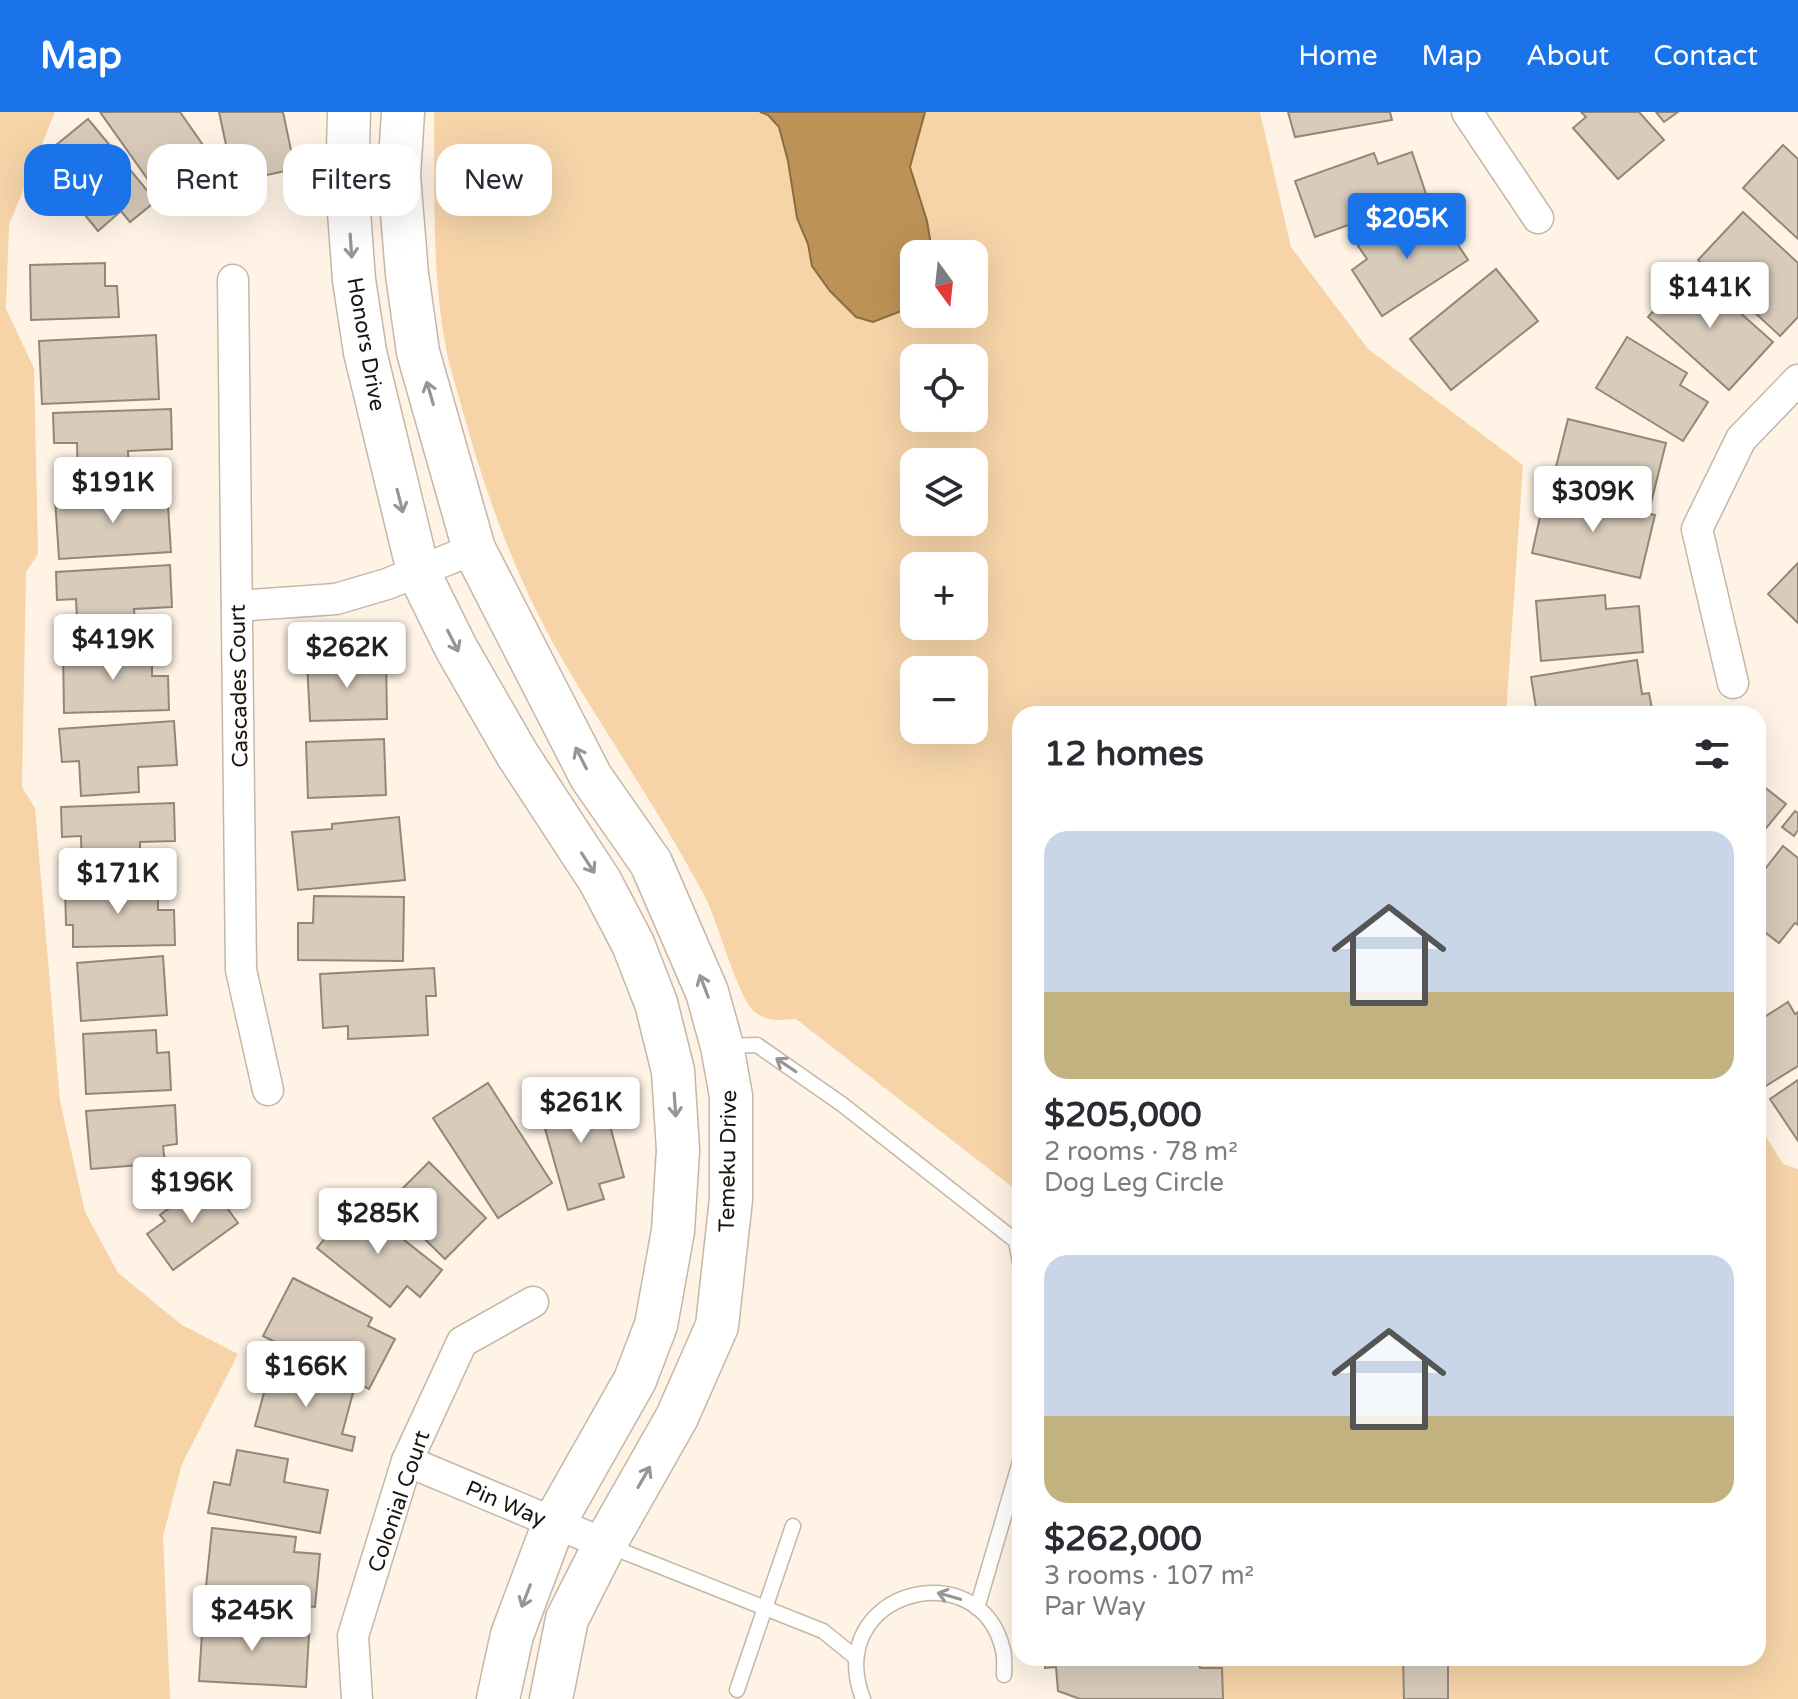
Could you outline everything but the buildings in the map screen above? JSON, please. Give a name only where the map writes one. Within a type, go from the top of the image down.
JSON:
[{"type":"street","name":"Honors Drive","points":[[349,112],[347,185],[354,280],[365,352],[418,571]]},
{"type":"street","points":[[237,606],[336,599],[387,584],[474,549],[418,352],[407,274],[399,176],[403,112]]},
{"type":"street","points":[[1467,112],[1538,218]]},
{"type":"street","name":"Cascades Court","points":[[233,280],[241,970],[268,1090]]},
{"type":"street","points":[[1733,683],[1697,529],[1741,439],[1798,380]]},
{"type":"street","name":"Temeku Drive","points":[[474,549],[591,777],[651,863],[707,992],[722,1046],[731,1096],[731,1199],[717,1326],[677,1417],[605,1544],[567,1619],[551,1699]]},
{"type":"street","points":[[418,571],[456,648],[502,727],[600,881],[633,944],[656,1003],[673,1071],[678,1150],[673,1231],[656,1325],[635,1380],[554,1523],[512,1635],[498,1699]]},
{"type":"street","name":"Colonial Court","points":[[357,1699],[353,1636],[407,1461],[462,1342],[533,1302]]},
{"type":"street","name":"Pin Way","points":[[407,1461],[605,1544]]},
{"type":"lane","points":[[722,1046],[757,1045],[843,1105],[1012,1238]]},
{"type":"lane","points":[[977,1608],[1012,1489]]},
{"type":"lane","points":[[737,1690],[793,1526]]},
{"type":"lane","points":[[605,1544],[823,1631],[855,1657]]},
{"type":"lane","points":[[863,1699],[856,1681],[855,1657],[862,1635],[874,1616],[892,1602],[913,1594],[936,1592],[958,1597],[977,1608],[993,1627],[1003,1650],[1004,1675]]},
{"type":"shaded area","points":[[0,112],[55,112],[42,144],[24,144],[24,188],[9,225],[6,309],[34,368],[38,554],[26,572],[22,787],[35,808],[60,1101],[85,1212],[118,1273],[182,1325],[238,1354],[182,1464],[163,1536],[170,1699],[0,1699]]},
{"type":"shaded area","points":[[434,112],[1260,112],[1291,247],[1368,349],[1523,465],[1507,706],[1012,706],[1012,1187],[796,1019],[765,1018],[749,1005],[735,977],[705,897],[548,634],[519,573],[472,445],[447,353],[436,263]]},
{"type":"shaded area","points":[[760,112],[925,112],[910,167],[930,240],[900,240],[900,312],[873,322],[856,317],[830,291],[812,266],[808,244],[797,218],[779,127],[768,115]]},
{"type":"shaded area","points":[[1766,1137],[1783,1164],[1798,1169],[1798,1699],[1223,1699],[1222,1668],[1200,1668],[1766,1666]]}]
